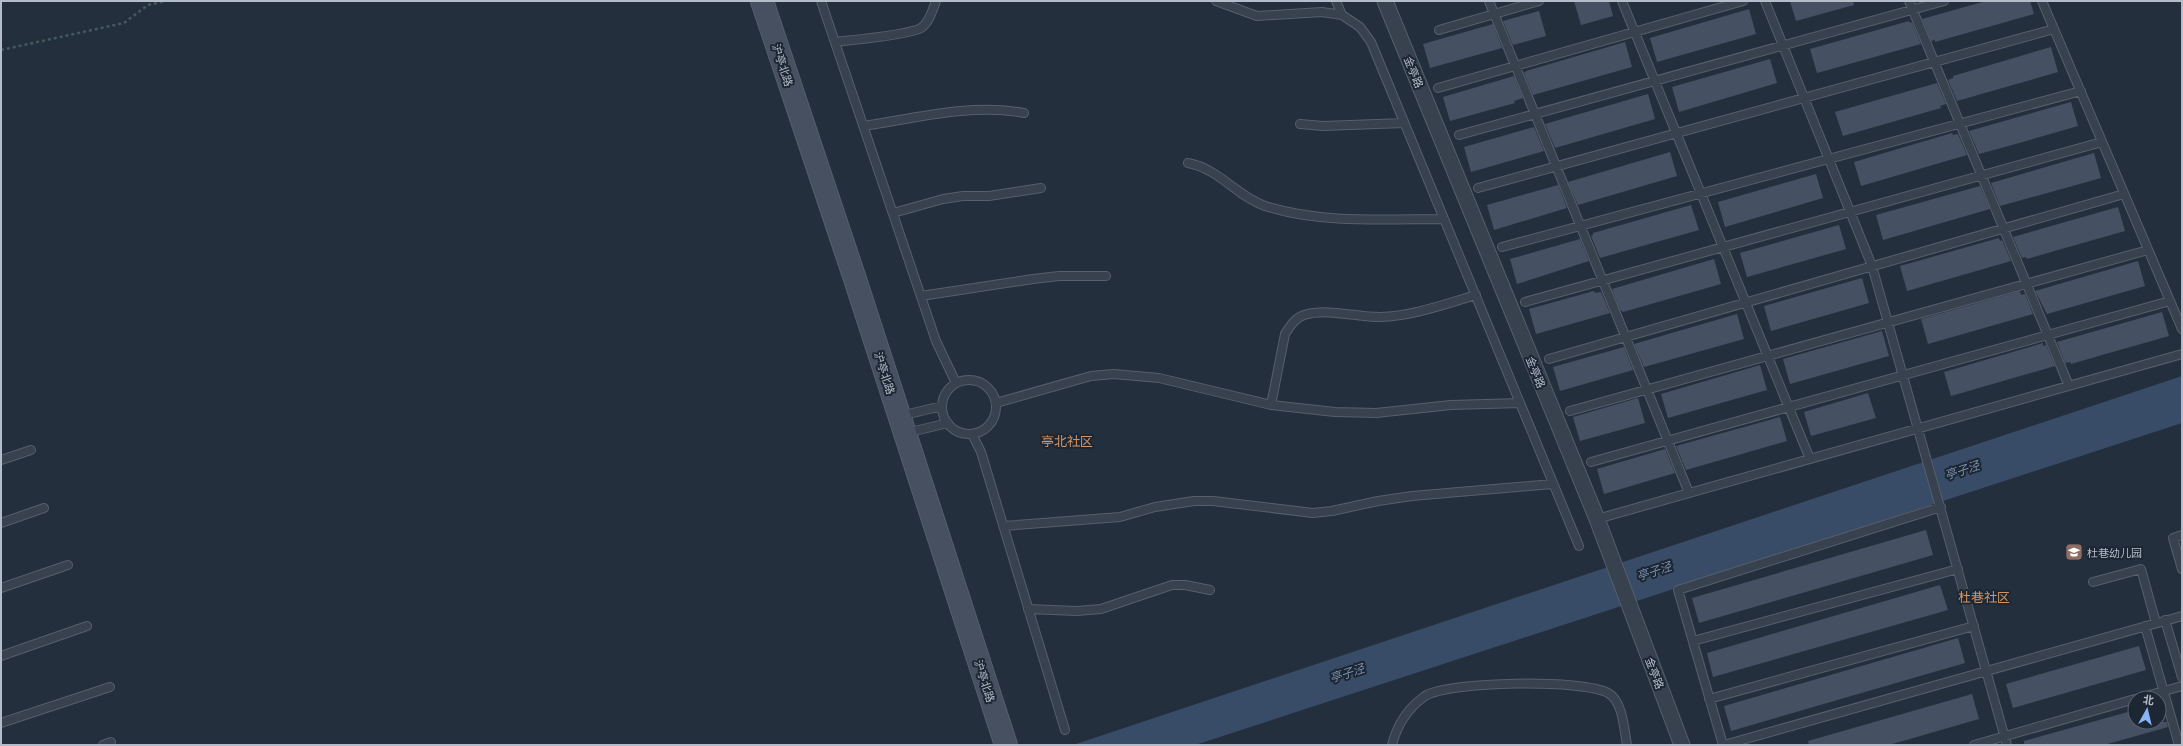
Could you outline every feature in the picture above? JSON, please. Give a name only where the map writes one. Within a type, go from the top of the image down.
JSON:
[{"type":"street","name":"沪亭北路","points":[[762,1],[1006,745]]},
{"type":"street","name":"金亭路","points":[[1385,1],[1597,519],[1682,745]]},
{"type":"lane","points":[[821,1],[936,341],[956,383]]},
{"type":"lane","points":[[835,42],[903,33],[921,28],[932,14],[936,1]]},
{"type":"lane","points":[[1216,1],[1257,16],[1322,12],[1342,15],[1360,27],[1371,42],[1579,546]]},
{"type":"lane","points":[[1336,1],[1342,15]]},
{"type":"lane","points":[[1489,1],[1689,493]]},
{"type":"lane","points":[[1439,30],[1539,1]]},
{"type":"lane","points":[[1622,1],[1810,459]]},
{"type":"lane","points":[[1438,88],[1743,1]]},
{"type":"lane","points":[[1765,1],[1872,266],[1919,428],[2007,745]]},
{"type":"lane","points":[[1909,1],[2068,386]]},
{"type":"lane","points":[[1458,135],[1944,1]]},
{"type":"lane","points":[[2042,1],[2182,329]]},
{"type":"lane","points":[[1478,188],[2054,29]]},
{"type":"lane","points":[[1502,247],[2081,91]]},
{"type":"lane","points":[[864,126],[977,110],[1001,109],[1024,113]]},
{"type":"lane","points":[[1300,124],[1323,126],[1404,123]]},
{"type":"lane","points":[[1525,302],[2102,142]]},
{"type":"lane","points":[[1188,163],[1202,166],[1213,171],[1236,190],[1264,205],[1301,215],[1342,219],[1444,219]]},
{"type":"lane","points":[[893,213],[943,198],[989,196],[1041,188]]},
{"type":"lane","points":[[1549,359],[2124,194]]},
{"type":"lane","points":[[1570,411],[2148,250]]},
{"type":"lane","points":[[921,296],[1059,276],[1106,276]]},
{"type":"lane","points":[[1271,404],[1286,334],[1291,324],[1303,315],[1321,314],[1380,317],[1407,315],[1476,295]]},
{"type":"lane","points":[[1591,462],[2170,301]]},
{"type":"lane","points":[[1597,519],[2182,354]]},
{"type":"lane","points":[[996,403],[1091,376],[1114,374],[1159,378],[1271,404],[1335,412],[1376,413],[1451,405],[1520,403]]},
{"type":"lane","points":[[965,380],[982,383],[991,391],[996,403],[996,412],[988,427],[972,434],[954,430],[943,415],[942,406],[946,393],[956,383],[965,380]]},
{"type":"lane","points":[[902,425],[942,406]]},
{"type":"lane","points":[[902,425],[948,423]]},
{"type":"lane","points":[[972,434],[981,452],[1065,730]]},
{"type":"lane","points":[[1,460],[31,450]]},
{"type":"lane","points":[[1004,526],[1120,516],[1155,507],[1194,501],[1313,513],[1332,511],[1378,501],[1412,496],[1554,484]]},
{"type":"lane","points":[[1941,507],[1678,590],[1723,745],[2182,616]]},
{"type":"lane","points":[[1,523],[44,508]]},
{"type":"lane","points":[[2182,535],[2172,538],[2182,569]]},
{"type":"lane","points":[[1,588],[68,565]]},
{"type":"lane","points":[[1693,641],[1958,569]]},
{"type":"lane","points":[[2093,582],[2141,569],[2156,623]]},
{"type":"lane","points":[[1028,609],[1077,611],[1101,609],[1172,585],[1186,585],[1210,590]]},
{"type":"lane","points":[[2166,620],[2182,677]]},
{"type":"lane","points":[[1,656],[87,626]]},
{"type":"lane","points":[[1710,700],[1974,626]]},
{"type":"lane","points":[[2145,626],[2163,690]]},
{"type":"lane","points":[[1392,745],[1405,714],[1426,696],[1454,687],[1520,683],[1589,687],[1608,693],[1618,703],[1627,745]]},
{"type":"lane","points":[[2167,690],[2182,686]]},
{"type":"lane","points":[[1,723],[110,687]]},
{"type":"lane","points":[[1974,745],[2127,701]]},
{"type":"lane","points":[[2167,705],[2178,745]]},
{"type":"path","points":[[1,50],[124,23],[148,5],[166,1]]},
{"type":"water","name":"亭子泾","points":[[2182,376],[2182,423],[1195,745],[1073,745]]},
{"type":"building","points":[[1574,1],[1609,1],[1613,16],[1581,25]]},
{"type":"building","points":[[1790,1],[1853,1],[1854,5],[1796,21]]},
{"type":"building","points":[[1986,1],[2030,1],[2034,14],[1935,42],[1935,40],[1931,41],[1922,19]]},
{"type":"building","points":[[1749,9],[1756,34],[1657,62],[1650,38]]},
{"type":"building","points":[[1539,11],[1546,36],[1513,45],[1503,21]]},
{"type":"building","points":[[1909,21],[1910,23],[1912,22],[1921,44],[1817,73],[1810,49]]},
{"type":"building","points":[[1493,24],[1502,48],[1430,68],[1423,44]]},
{"type":"building","points":[[1625,42],[1632,67],[1533,95],[1524,73],[1526,71]]},
{"type":"building","points":[[2051,47],[2058,72],[1957,101],[1948,80],[1953,78],[1953,76]]},
{"type":"building","points":[[1770,59],[1777,83],[1679,112],[1672,87]]},
{"type":"building","points":[[1514,76],[1523,98],[1514,101],[1515,103],[1450,121],[1443,97]]},
{"type":"building","points":[[1937,83],[1946,104],[1940,106],[1941,108],[1843,136],[1835,112]]},
{"type":"building","points":[[1648,94],[1655,119],[1555,148],[1545,124]]},
{"type":"building","points":[[2071,102],[2078,126],[2005,147],[1979,154],[1969,131]]},
{"type":"building","points":[[1534,127],[1544,151],[1471,172],[1464,147]]},
{"type":"building","points":[[1952,133],[1953,135],[1958,134],[1967,155],[1861,186],[1854,162]]},
{"type":"building","points":[[1670,152],[1677,176],[1578,205],[1568,182]]},
{"type":"building","points":[[2094,153],[2101,178],[2000,206],[1991,183]]},
{"type":"building","points":[[1816,174],[1823,198],[1725,227],[1718,202]]},
{"type":"building","points":[[1558,185],[1567,208],[1494,230],[1487,205]]},
{"type":"building","points":[[1980,186],[1990,209],[1883,240],[1876,215]]},
{"type":"building","points":[[1691,205],[1699,230],[1600,258],[1591,236],[1593,233]]},
{"type":"building","points":[[2118,207],[2125,231],[2027,259],[2026,257],[2022,258],[2013,237]]},
{"type":"building","points":[[1839,225],[1846,249],[1747,277],[1740,253]]},
{"type":"building","points":[[1999,238],[2000,241],[2002,240],[2011,261],[1907,291],[1900,266]]},
{"type":"building","points":[[1580,239],[1589,261],[1517,284],[1510,259]]},
{"type":"building","points":[[1714,259],[1721,284],[1623,312],[1620,310],[1612,289]]},
{"type":"building","points":[[2138,261],[2145,286],[2047,314],[2035,291]]},
{"type":"building","points":[[1862,278],[1869,303],[1771,331],[1764,306]]},
{"type":"building","points":[[1594,291],[1595,293],[1601,292],[1610,313],[1536,334],[1529,309]]},
{"type":"building","points":[[2020,291],[2021,295],[2025,294],[2033,314],[1928,344],[1921,319]]},
{"type":"building","points":[[2162,312],[2169,336],[2071,364],[2070,362],[2065,363],[2057,342]]},
{"type":"building","points":[[1737,314],[1744,339],[1644,367],[1634,344]]},
{"type":"building","points":[[1882,331],[1889,356],[1790,384],[1783,359]]},
{"type":"building","points":[[2043,343],[2043,346],[2046,345],[2055,366],[1951,396],[1944,372]]},
{"type":"building","points":[[1624,347],[1633,370],[1560,391],[1553,367]]},
{"type":"building","points":[[1760,365],[1767,390],[1668,418],[1661,394]]},
{"type":"building","points":[[1868,393],[1876,418],[1811,436],[1804,412]]},
{"type":"building","points":[[1638,398],[1645,423],[1580,441],[1573,417]]},
{"type":"building","points":[[1780,417],[1787,441],[1686,470],[1676,446]]},
{"type":"building","points":[[1665,449],[1675,473],[1604,494],[1597,469]]},
{"type":"building","points":[[1926,530],[1933,555],[1699,623],[1692,598]]},
{"type":"building","points":[[1940,585],[1948,610],[1713,677],[1707,653]]},
{"type":"building","points":[[1958,638],[1965,663],[1731,731],[1724,706]]},
{"type":"building","points":[[2139,646],[2146,670],[2013,708],[2006,684]]},
{"type":"building","points":[[1972,694],[1979,719],[1889,745],[1809,745],[1808,741]]},
{"type":"building","points":[[2127,712],[2127,730],[2157,730],[2104,745],[2024,745],[2024,741]]},
{"type":"place","name":"杜巷幼儿园","points":[[2074,552]]},
{"type":"district","name":"亭北社区","points":[[1067,441]]},
{"type":"district","name":"杜巷社区","points":[[1984,597]]}]
